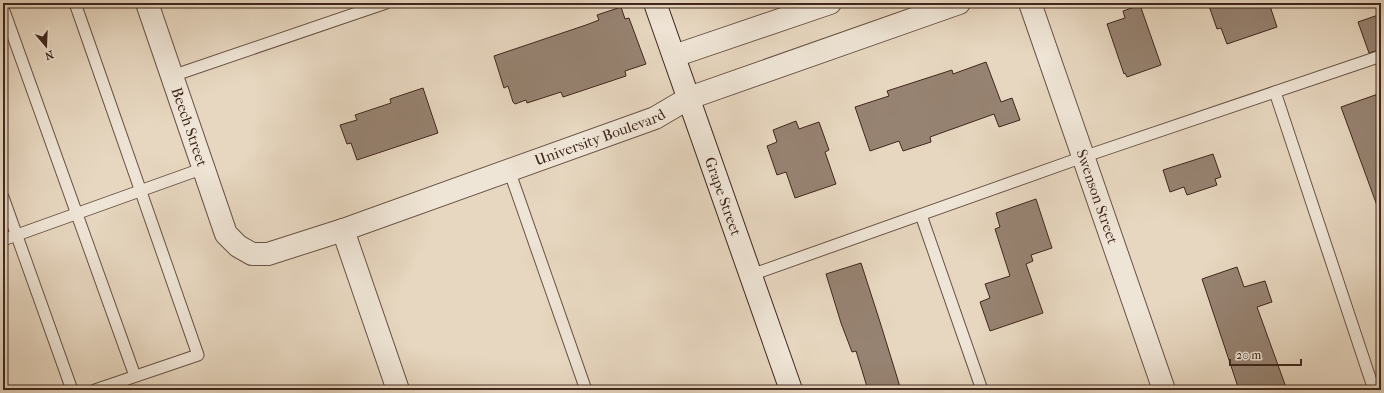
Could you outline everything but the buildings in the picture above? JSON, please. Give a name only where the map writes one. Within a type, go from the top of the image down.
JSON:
[{"type":"street","name":"Beech Street","points":[[147,3],[226,234],[238,246]]},
{"type":"street","name":"Grape Street","points":[[655,3],[791,390]]},
{"type":"street","points":[[674,56],[830,3]]},
{"type":"street","name":"University Boulevard","points":[[238,246],[252,254],[268,254],[344,230],[655,118],[689,98],[959,3]]},
{"type":"street","name":"Swenson Street","points":[[1030,3],[1164,390]]},
{"type":"street","points":[[344,230],[398,390]]},
{"type":"lane","points":[[74,3],[198,355],[95,390]]},
{"type":"lane","points":[[172,76],[386,3]]},
{"type":"lane","points":[[3,8],[135,376]]},
{"type":"lane","points":[[751,275],[1083,157],[1381,56]]},
{"type":"lane","points":[[1275,92],[1374,390]]},
{"type":"lane","points":[[3,240],[204,168]]},
{"type":"lane","points":[[509,170],[586,390]]},
{"type":"lane","points":[[3,197],[72,390]]},
{"type":"lane","points":[[920,215],[982,390]]}]
